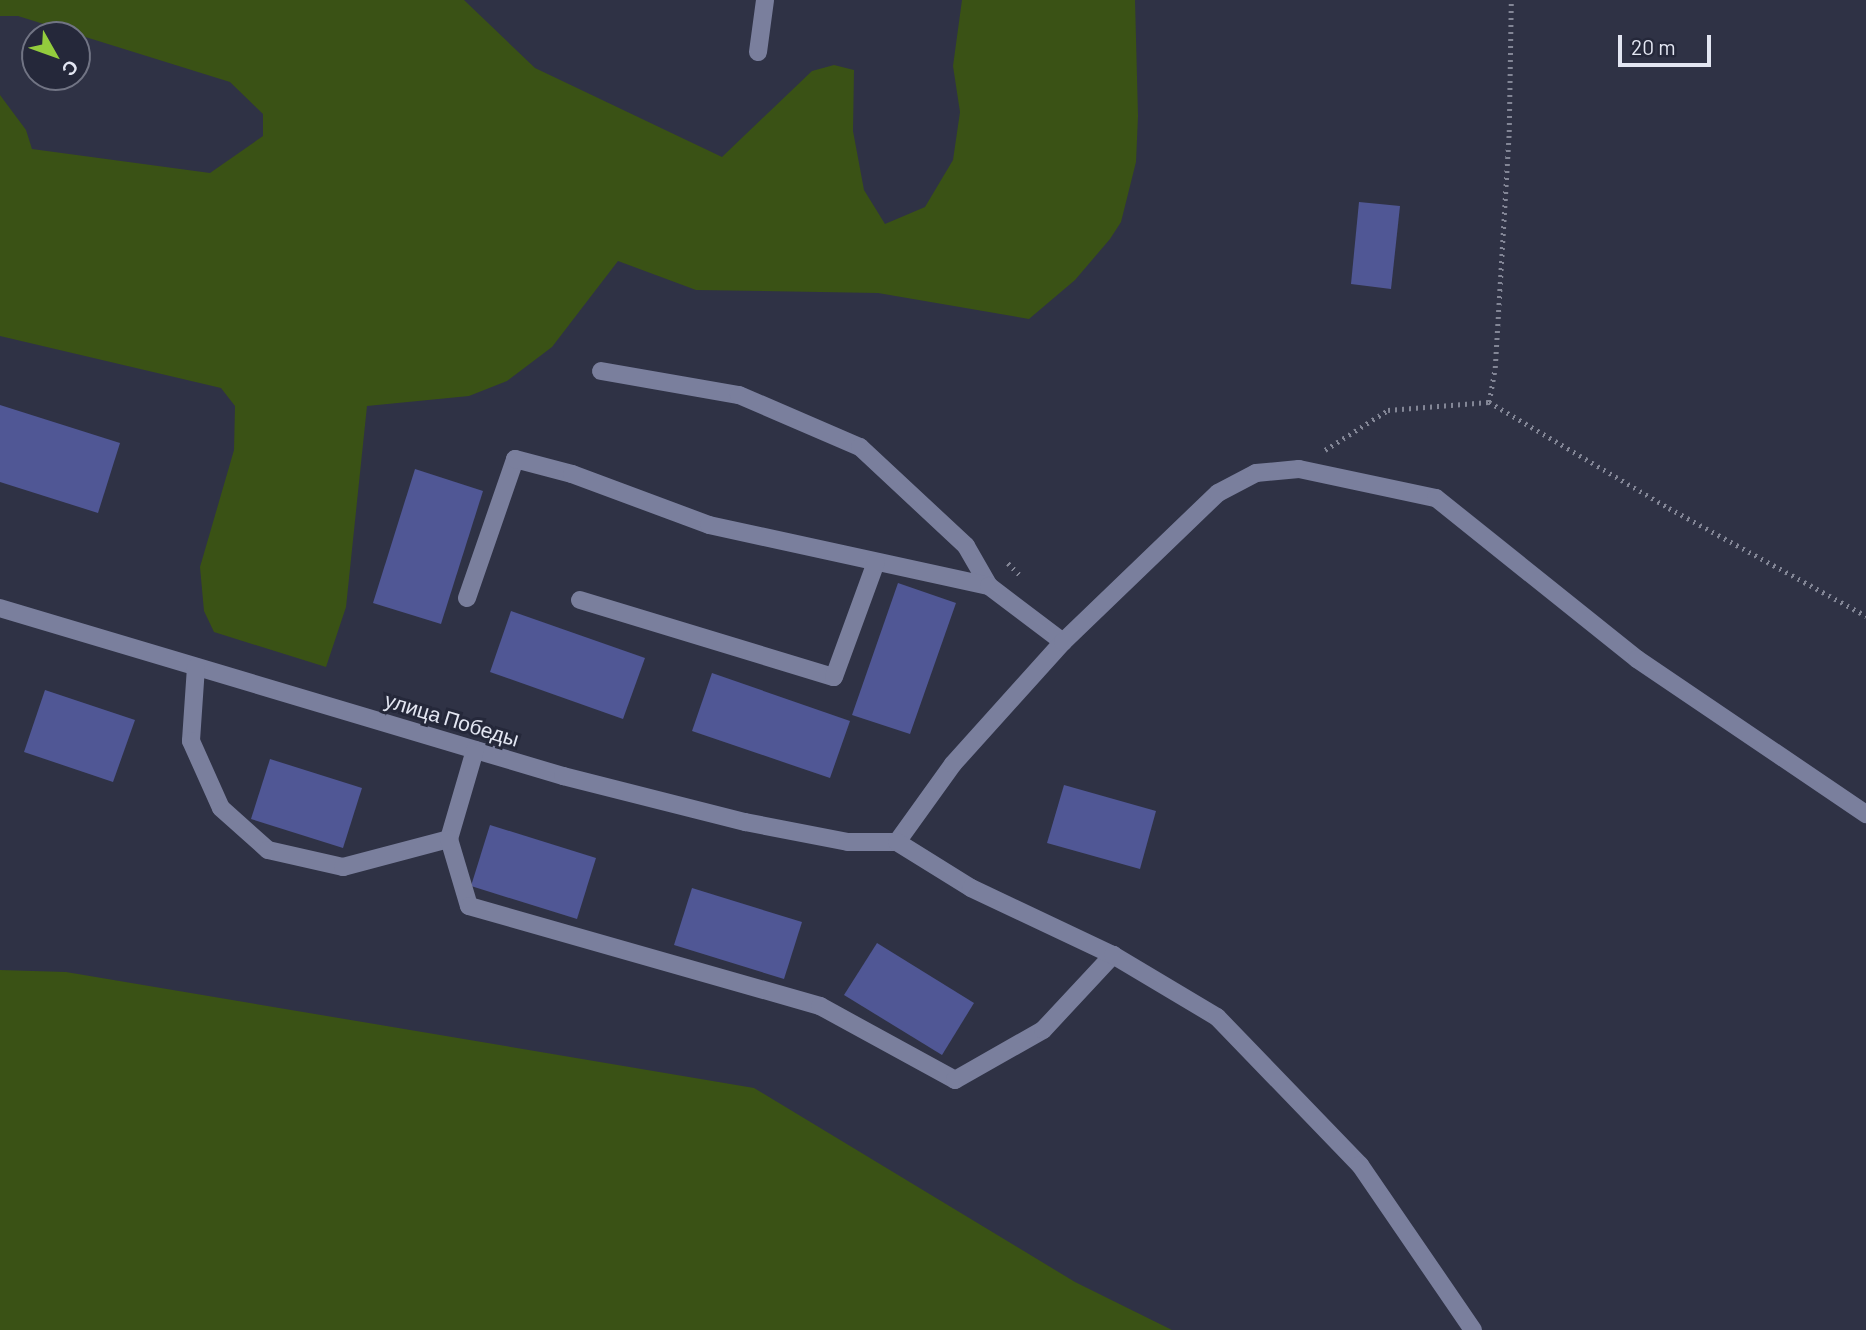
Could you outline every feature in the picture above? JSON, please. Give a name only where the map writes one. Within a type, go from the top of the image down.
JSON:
[{"type":"street","points":[[758,52],[765,0]]},
{"type":"street","points":[[601,372],[739,395],[860,447],[966,546],[989,586],[1063,642]]},
{"type":"street","points":[[467,598],[514,459],[572,474],[709,524],[989,586]]},
{"type":"street","points":[[1473,1330],[1360,1165],[1217,1017],[1113,955],[971,888],[897,842],[953,764],[1063,642],[1218,493],[1256,473],[1299,469],[1436,498],[1637,659],[1866,814]]},
{"type":"street","points":[[580,600],[834,677],[876,562]]},
{"type":"street","name":"улица Победы","points":[[0,608],[563,776],[745,822],[848,842],[897,842]]},
{"type":"street","points":[[197,667],[191,741],[221,808],[268,850],[343,867],[449,839]]},
{"type":"street","points":[[475,750],[449,839],[469,906],[820,1006],[955,1080],[1043,1030],[1113,955]]},
{"type":"path","points":[[1489,402],[1495,368],[1509,132],[1511,0]]},
{"type":"path","points":[[1299,469],[1388,410],[1489,402],[1669,508],[1866,617]]},
{"type":"green space","points":[[0,0],[464,0],[535,68],[722,157],[812,71],[834,65],[854,70],[853,131],[864,190],[885,224],[925,207],[953,160],[960,112],[953,66],[962,0],[1135,0],[1138,116],[1136,162],[1121,222],[1110,239],[1075,280],[1029,319],[878,293],[696,290],[618,261],[552,347],[507,381],[469,396],[367,406],[346,607],[326,667],[214,632],[204,611],[200,567],[234,450],[235,406],[221,388],[0,336],[0,95],[26,130],[32,149],[210,173],[263,136],[263,114],[230,82],[91,39],[91,21],[34,21],[18,16],[0,16]]},
{"type":"green space","points":[[0,970],[66,972],[754,1088],[1075,1282],[1172,1330],[0,1330]]},
{"type":"building","points":[[1359,202],[1400,206],[1391,289],[1351,284]]},
{"type":"building","points":[[0,405],[120,443],[98,513],[0,482]]},
{"type":"building","points":[[415,469],[483,491],[441,624],[373,603]]},
{"type":"building","points":[[898,583],[956,603],[910,734],[852,715]]},
{"type":"building","points":[[511,611],[645,658],[623,719],[490,672]]},
{"type":"building","points":[[712,673],[850,721],[830,778],[692,731]]},
{"type":"building","points":[[45,690],[135,720],[113,782],[24,752]]},
{"type":"building","points":[[270,759],[362,788],[343,848],[251,819]]},
{"type":"building","points":[[1064,785],[1156,811],[1140,869],[1047,843]]},
{"type":"building","points":[[490,825],[596,858],[577,919],[471,886]]},
{"type":"building","points":[[692,888],[802,922],[784,979],[674,945]]},
{"type":"building","points":[[877,943],[974,1003],[942,1055],[844,995]]}]
